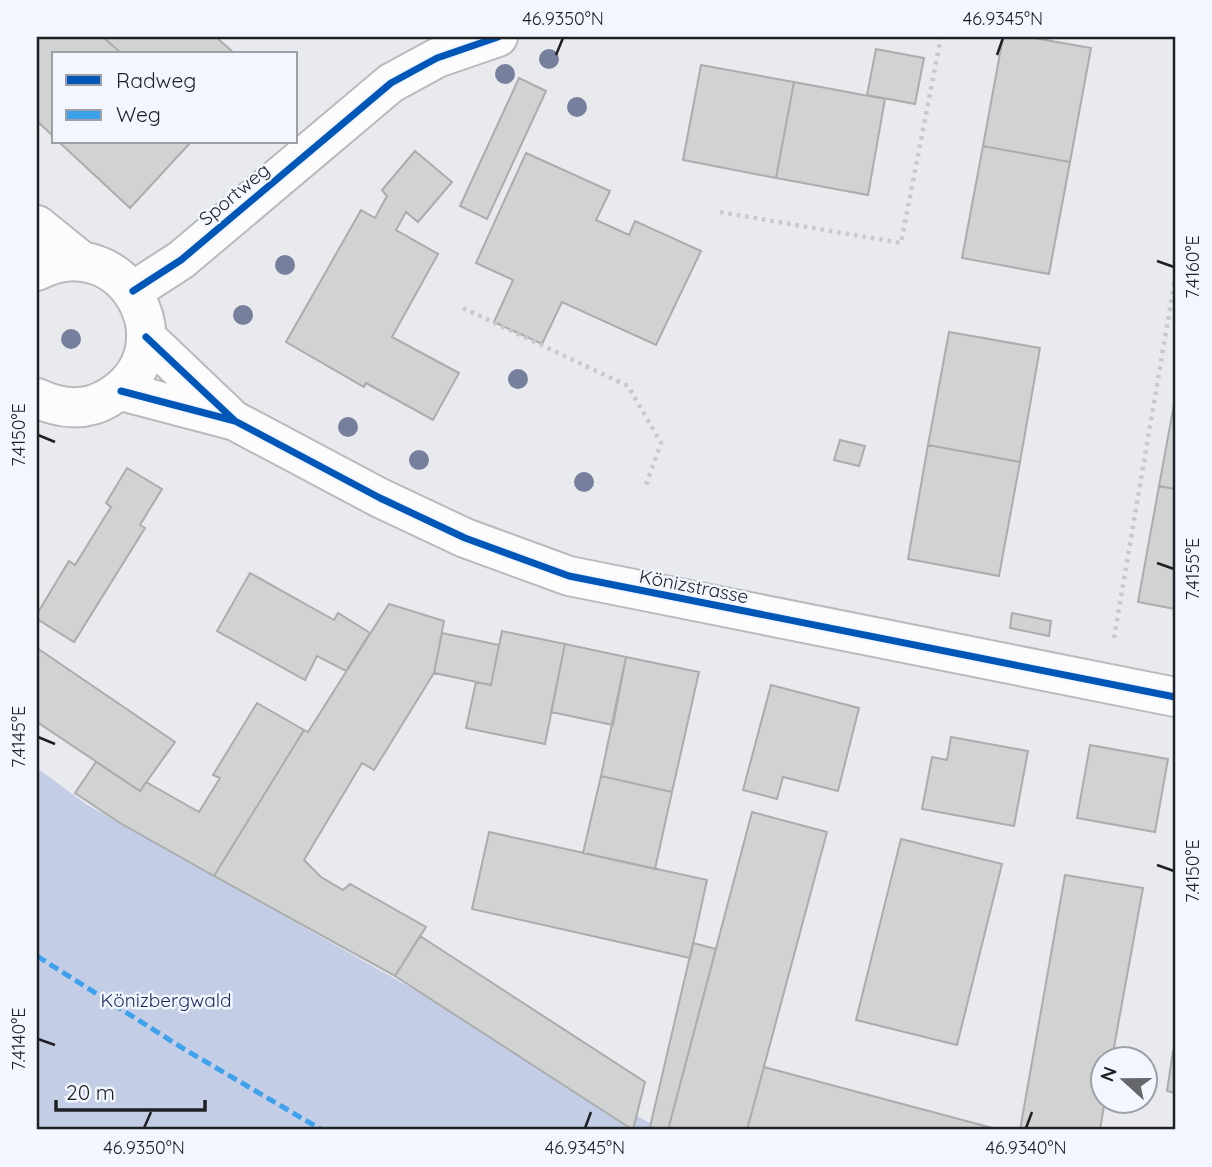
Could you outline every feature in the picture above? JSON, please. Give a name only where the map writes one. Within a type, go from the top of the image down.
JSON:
[{"type":"main road","name":"Sportweg","points":[[133,291],[181,260],[391,83],[437,58],[498,37]]},
{"type":"main road","points":[[37,225],[83,262]]},
{"type":"main road","points":[[37,271],[65,261],[83,262],[102,267],[119,277],[133,291],[143,313],[146,337],[139,367],[121,391],[100,403],[77,408],[53,406],[37,398]]},
{"type":"main road","name":"Könizstrasse","points":[[146,337],[235,421]]},
{"type":"main road","name":"Könizstrasse","points":[[121,391],[235,421],[380,498],[465,538],[569,576],[1175,697]]},
{"type":"path","points":[[720,212],[901,243],[941,37]]},
{"type":"path","points":[[1107,684],[1175,279]]},
{"type":"path","points":[[463,308],[628,386],[661,443],[646,485]]},
{"type":"green space","name":"Könizbergwald","points":[[37,768],[86,804],[662,1130],[37,1130]]},
{"type":"building","points":[[37,37],[103,37],[120,52],[52,52],[52,135],[37,121]]},
{"type":"building","points":[[103,37],[216,37],[233,52],[120,52]]},
{"type":"building","points":[[1003,37],[1029,37],[1091,48],[1070,162],[983,146]]},
{"type":"building","points":[[876,49],[924,58],[915,104],[867,95]]},
{"type":"building","points":[[701,65],[794,82],[776,178],[683,160]]},
{"type":"building","points":[[519,78],[546,91],[487,219],[460,206]]},
{"type":"building","points":[[794,82],[885,99],[868,195],[776,178]]},
{"type":"building","points":[[61,144],[189,144],[130,208]]},
{"type":"building","points":[[983,146],[1070,162],[1049,274],[962,258]]},
{"type":"building","points":[[415,151],[452,182],[418,222],[406,212],[396,230],[438,254],[392,337],[459,373],[433,420],[366,383],[364,387],[286,342],[361,210],[375,218],[387,196],[382,190]]},
{"type":"building","points":[[526,153],[610,191],[596,220],[629,235],[635,221],[701,251],[656,345],[562,302],[542,344],[494,322],[513,280],[476,263]]},
{"type":"building","points":[[949,332],[1040,348],[1020,462],[928,445]]},
{"type":"building","points":[[1175,399],[1175,489],[1159,486]]},
{"type":"building","points":[[840,440],[865,446],[859,466],[834,460]]},
{"type":"building","points":[[928,445],[1020,462],[999,576],[908,559]]},
{"type":"building","points":[[127,468],[162,489],[140,525],[145,528],[74,642],[37,619],[37,614],[69,561],[75,565],[111,507],[106,503]]},
{"type":"building","points":[[1159,486],[1175,489],[1175,609],[1138,602]]},
{"type":"building","points":[[250,573],[334,620],[338,613],[370,633],[346,671],[317,656],[305,680],[217,631]]},
{"type":"building","points":[[389,604],[444,621],[434,673],[374,770],[362,763],[304,860],[321,877],[343,890],[350,884],[426,927],[395,976],[214,876],[304,730],[308,732]]},
{"type":"building","points":[[1012,613],[1051,621],[1049,636],[1010,628]]},
{"type":"building","points":[[502,631],[565,644],[545,744],[466,728],[476,682],[491,685]]},
{"type":"building","points":[[442,633],[499,645],[491,685],[434,673]]},
{"type":"building","points":[[565,644],[626,657],[613,725],[551,712]]},
{"type":"building","points":[[37,648],[175,742],[140,791],[37,722]]},
{"type":"building","points":[[626,657],[699,672],[672,792],[601,776]]},
{"type":"building","points":[[771,685],[859,708],[838,791],[783,777],[777,799],[743,790]]},
{"type":"building","points":[[257,703],[304,730],[214,876],[120,823],[75,793],[96,762],[140,791],[146,782],[199,812],[220,778],[213,775]]},
{"type":"building","points":[[951,737],[1028,751],[1014,826],[922,809],[932,757],[947,760]]},
{"type":"building","points":[[1090,745],[1168,759],[1155,832],[1077,818]]},
{"type":"building","points":[[601,776],[672,792],[655,869],[583,853]]},
{"type":"building","points":[[752,812],[827,832],[747,1130],[668,1130]]},
{"type":"building","points":[[489,832],[707,880],[690,958],[472,909]]},
{"type":"building","points":[[901,839],[1002,864],[957,1045],[856,1020]]},
{"type":"building","points":[[1065,875],[1143,888],[1115,1044],[1090,1044],[1090,1114],[1103,1114],[1100,1130],[1020,1130]]},
{"type":"building","points":[[420,936],[645,1082],[633,1130],[395,976]]},
{"type":"building","points":[[693,943],[716,949],[668,1130],[663,1130],[650,1127]]},
{"type":"building","points":[[1175,1051],[1175,1093],[1167,1091]]},
{"type":"building","points":[[764,1067],[1000,1130],[747,1130]]},
{"type":"marked path","points":[[37,956],[184,1049],[322,1130]]},
{"type":"cycle path","points":[[133,291],[181,260],[391,83],[437,58],[498,37]]},
{"type":"cycle path","points":[[146,337],[235,421]]},
{"type":"cycle path","points":[[121,391],[235,421],[380,498],[465,538],[569,576],[1175,697]]}]
